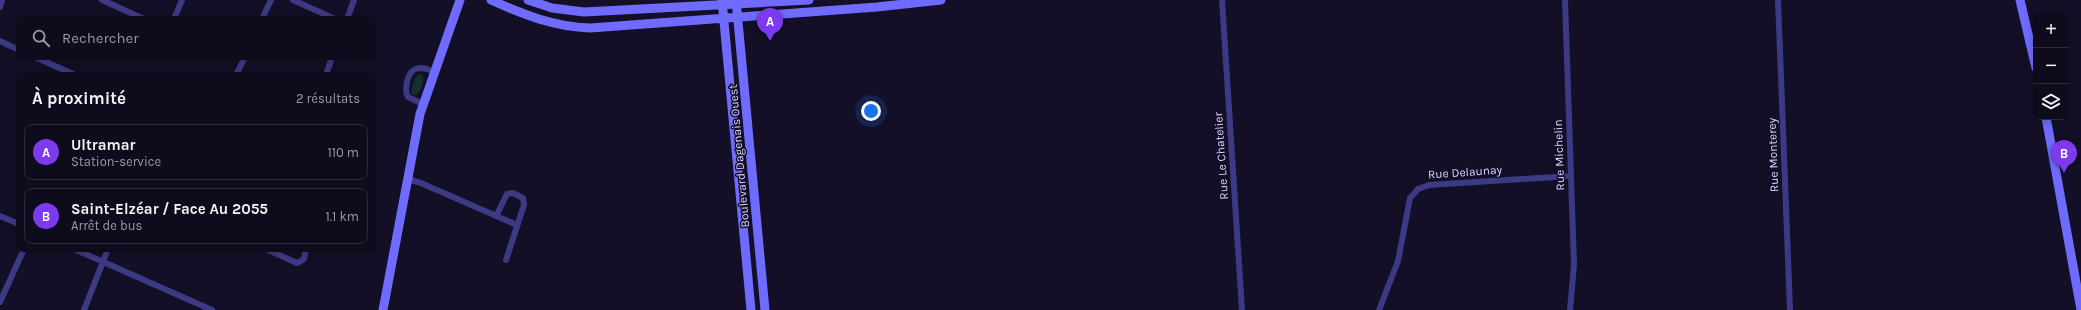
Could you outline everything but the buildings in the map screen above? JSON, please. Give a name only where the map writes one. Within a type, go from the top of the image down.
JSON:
[{"type":"street","points":[[0,7],[2,0]]},
{"type":"street","points":[[102,0],[137,16]]},
{"type":"street","points":[[175,16],[182,0]]},
{"type":"street","points":[[263,16],[271,0]]},
{"type":"street","points":[[293,0],[328,16]]},
{"type":"street","points":[[348,16],[354,0]]},
{"type":"street","points":[[383,310],[407,179],[423,104],[460,0]]},
{"type":"street","points":[[491,0],[545,22],[577,28],[622,27],[878,7],[941,0]]},
{"type":"street","points":[[528,0],[552,8],[584,12],[722,2],[809,0]]},
{"type":"street","name":"Rue Le Chatelier","points":[[1222,0],[1242,310]]},
{"type":"street","name":"Rue Michelin","points":[[1564,0],[1574,274],[1570,310]]},
{"type":"street","name":"Rue Monterey","points":[[1778,0],[1790,310]]},
{"type":"street","points":[[2020,0],[2033,55]]},
{"type":"street","name":"Boulevard Dagenais Ouest","points":[[722,2],[751,310]]},
{"type":"street","name":"Boulevard Dagenais Ouest","points":[[736,2],[765,310]]},
{"type":"street","points":[[0,41],[16,49]]},
{"type":"street","points":[[41,60],[64,72]]},
{"type":"street","points":[[237,72],[243,60]]},
{"type":"street","points":[[327,72],[331,60]]},
{"type":"street","points":[[423,104],[408,97],[406,91],[407,82],[412,71],[416,69],[422,68],[434,72]]},
{"type":"street","points":[[2047,120],[2081,310]]},
{"type":"street","name":"Rue Delaunay","points":[[1379,310],[1398,261],[1410,201],[1418,189],[1429,185],[1571,176]]},
{"type":"street","points":[[407,179],[517,225]]},
{"type":"street","points":[[496,216],[506,196],[511,193],[523,198],[524,202],[506,260]]},
{"type":"street","points":[[0,216],[16,223]]},
{"type":"street","points":[[0,302],[23,252]]},
{"type":"street","points":[[81,252],[212,310]]},
{"type":"street","points":[[84,310],[107,252]]},
{"type":"street","points":[[273,252],[297,263],[304,259],[305,252]]},
{"type":"green space","points":[[418,74],[423,75],[423,81],[422,87],[415,96],[411,93],[413,82],[415,82],[414,80]]},
{"type":"place","name":"Ultramar","points":[[770,41]]},
{"type":"place","name":"Saint-Elzéar / Face Au 2055","points":[[2064,173]]}]
